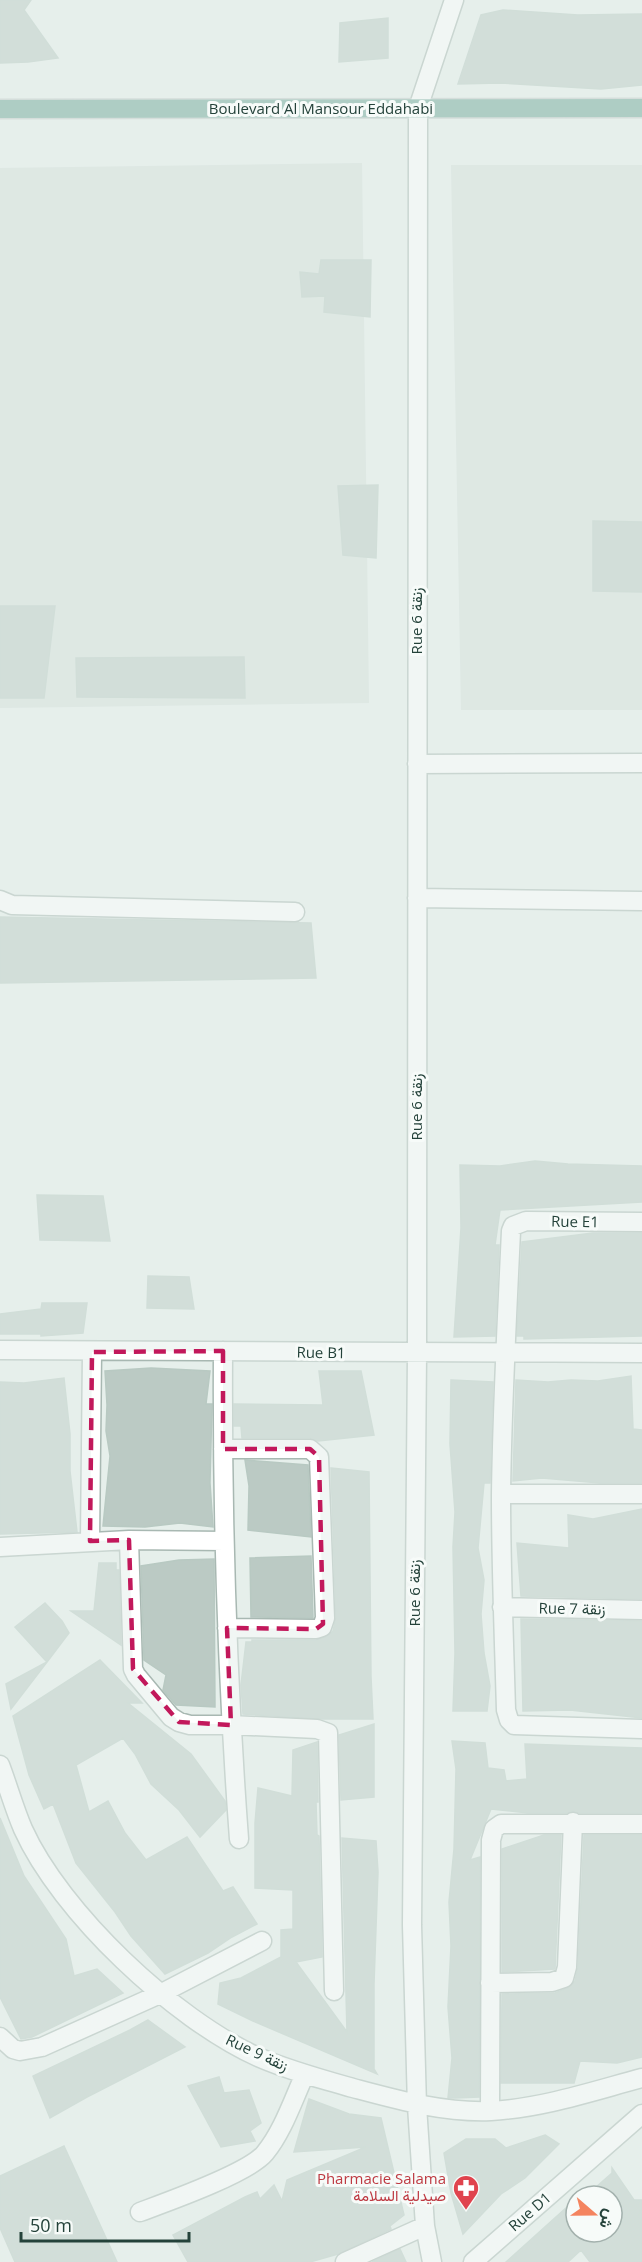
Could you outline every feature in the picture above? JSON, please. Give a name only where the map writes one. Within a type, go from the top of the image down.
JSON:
[{"type":"main road","name":"Boulevard Al Mansour Eddahabi","points":[[0,109],[642,108]]},
{"type":"street","name":"Rue 6 زنقة","points":[[432,2262],[425,2226],[417,2106],[412,1925],[417,1353],[418,108],[454,0]]},
{"type":"street","points":[[417,764],[642,763]]},
{"type":"street","points":[[417,898],[642,901]]},
{"type":"street","points":[[0,900],[12,905],[295,912]]},
{"type":"street","name":"Rue E1","points":[[505,1353],[511,1231],[515,1224],[526,1221],[642,1222]]},
{"type":"street","name":"Rue B1","points":[[0,1350],[642,1353]]},
{"type":"street","points":[[90,1542],[92,1352]]},
{"type":"street","points":[[224,1352],[224,1541],[231,1725],[239,1839]]},
{"type":"street","points":[[505,1353],[501,1494],[502,1607],[506,1710],[510,1723],[514,1725],[642,1729]]},
{"type":"street","points":[[223,1449],[310,1449],[319,1457],[325,1618],[320,1629],[227,1628]]},
{"type":"street","points":[[501,1494],[642,1494]]},
{"type":"street","points":[[0,1547],[129,1540],[224,1541]]},
{"type":"street","points":[[129,1540],[132,1663],[136,1675],[171,1717],[190,1725],[320,1729],[328,1733],[334,1991]]},
{"type":"street","name":"Rue 7 زنقة","points":[[502,1607],[642,1610]]},
{"type":"street","name":"Rue 9 زنقة","points":[[0,1765],[23,1830],[52,1880],[108,1945],[160,1994],[193,2019],[257,2057],[305,2074],[417,2106],[490,2111],[561,2100],[642,2078]]},
{"type":"street","points":[[490,2111],[491,1840],[494,1829],[501,1824],[573,1822],[642,1824]]},
{"type":"street","points":[[490,1983],[552,1982],[564,1978],[567,1967],[573,1822]]},
{"type":"street","points":[[0,2037],[13,2049],[30,2051],[160,1994],[261,1941]]},
{"type":"street","points":[[140,2212],[200,2189],[264,2155],[273,2142],[305,2074]]},
{"type":"street","name":"Rue D1","points":[[473,2262],[642,2114]]},
{"type":"street","points":[[345,2262],[425,2226]]},
{"type":"highlighted area","points":[[223,1351],[223,1449],[310,1449],[319,1457],[323,1624],[316,1629],[227,1628],[231,1725],[179,1722],[133,1669],[129,1540],[90,1541],[92,1352]]},
{"type":"shaded area","points":[[362,163],[369,703],[0,708],[0,168]]},
{"type":"shaded area","points":[[451,165],[642,165],[642,710],[461,710]]},
{"type":"building","points":[[0,0],[31,0],[24,10],[58,58],[0,63]]},
{"type":"building","points":[[503,10],[578,15],[642,14],[642,85],[601,89],[500,83],[458,84],[481,15]]},
{"type":"building","points":[[388,18],[388,58],[339,62],[340,23]]},
{"type":"building","points":[[321,260],[371,260],[370,317],[324,312],[325,296],[302,297],[300,272],[319,274]]},
{"type":"building","points":[[378,485],[376,558],[343,555],[338,486]]},
{"type":"building","points":[[593,521],[642,522],[642,592],[593,591]]},
{"type":"building","points":[[0,606],[55,606],[44,698],[0,698]]},
{"type":"building","points":[[244,657],[245,698],[77,697],[76,658]]},
{"type":"building","points":[[0,917],[311,923],[316,978],[0,983]]},
{"type":"building","points":[[535,1161],[642,1166],[642,1202],[500,1210],[495,1245],[499,1245],[495,1336],[454,1337],[461,1228],[460,1165],[500,1166]]},
{"type":"building","points":[[37,1195],[103,1196],[110,1241],[40,1240]]},
{"type":"building","points":[[593,1233],[642,1233],[642,1336],[524,1339],[524,1336],[517,1336],[522,1242]]},
{"type":"building","points":[[148,1276],[189,1277],[194,1309],[147,1308]]},
{"type":"building","points":[[42,1303],[87,1303],[83,1333],[41,1336],[41,1334],[0,1334],[0,1314],[41,1309]]},
{"type":"building","points":[[151,1368],[210,1371],[206,1404],[212,1404],[210,1483],[213,1527],[180,1523],[145,1527],[103,1526],[110,1456],[106,1431],[105,1371]]},
{"type":"building","points":[[319,1371],[361,1371],[374,1435],[318,1441],[310,1438],[242,1438],[241,1426],[234,1426],[234,1404],[323,1405]]},
{"type":"building","points":[[631,1376],[633,1429],[642,1430],[642,1483],[600,1483],[542,1478],[513,1481],[516,1380],[598,1381]]},
{"type":"building","points":[[64,1378],[70,1434],[70,1471],[77,1532],[0,1534],[0,1382],[24,1383]]},
{"type":"building","points":[[451,1380],[493,1382],[490,1483],[484,1483],[478,1548],[484,1580],[481,1614],[484,1653],[490,1686],[487,1711],[453,1711],[455,1512],[450,1444]]},
{"type":"building","points":[[245,1460],[308,1465],[311,1537],[248,1530],[249,1486]]},
{"type":"building","points":[[331,1468],[369,1472],[373,1719],[323,1719],[243,1714],[241,1685],[246,1642],[252,1642],[252,1640],[316,1640],[326,1637],[333,1631],[336,1618]]},
{"type":"building","points":[[642,1509],[642,1599],[521,1596],[517,1543],[569,1548],[568,1515],[593,1519]]},
{"type":"building","points":[[311,1556],[313,1618],[251,1617],[250,1558]]},
{"type":"building","points":[[214,1559],[215,1707],[176,1705],[163,1690],[166,1675],[144,1660],[141,1566],[179,1560]]},
{"type":"building","points":[[99,1563],[116,1563],[116,1570],[119,1570],[121,1645],[71,1611],[94,1611]]},
{"type":"building","points":[[45,1603],[62,1621],[69,1633],[47,1662],[15,1627]]},
{"type":"building","points":[[521,1619],[642,1621],[642,1718],[570,1710],[523,1711]]},
{"type":"building","points":[[100,1660],[142,1703],[128,1703],[191,1754],[225,1801],[226,1810],[200,1837],[179,1810],[151,1784],[135,1754],[123,1738],[76,1765],[89,1812],[108,1801],[125,1833],[146,1860],[187,1837],[223,1891],[233,1887],[257,1924],[208,1953],[165,1974],[131,1936],[76,1863],[53,1804],[44,1809],[29,1775],[13,1716]]},
{"type":"building","points":[[47,1662],[11,1709],[6,1684]]},
{"type":"building","points":[[374,1724],[374,1797],[341,1800],[339,1735]]},
{"type":"building","points":[[452,1741],[485,1743],[488,1768],[504,1770],[506,1781],[527,1779],[525,1744],[642,1748],[642,1813],[579,1813],[573,1811],[528,1813],[491,1809],[470,1860],[480,1857],[479,2097],[448,2098],[452,2058],[448,2007],[451,1946],[449,1902],[454,1849],[456,1769]]},
{"type":"building","points":[[317,1742],[318,1802],[316,1802],[322,1957],[296,1962],[347,2032],[342,1838],[376,1841],[378,1872],[374,2069],[377,2074],[218,2004],[220,1983],[241,1978],[281,1957],[281,1930],[293,1929],[293,1890],[255,1888],[255,1823],[258,1788],[292,1796],[293,1750]]},
{"type":"building","points":[[0,1818],[24,1876],[66,1939],[74,1976],[97,1969],[123,1993],[32,2037],[21,2039],[0,1997]]},
{"type":"building","points":[[544,1835],[561,1835],[555,1969],[502,1972],[502,1849]]},
{"type":"building","points":[[584,1835],[642,1835],[642,2057],[617,2063],[580,2061],[574,2083],[501,2083],[502,1994],[555,1993],[568,1988],[575,1981],[578,1968]]},
{"type":"building","points":[[148,2020],[185,2047],[50,2118],[33,2076]]},
{"type":"building","points":[[219,2077],[224,2093],[249,2090],[261,2123],[250,2131],[255,2141],[221,2147],[188,2086]]},
{"type":"building","points":[[309,2099],[349,2114],[381,2118],[404,2215],[390,2226],[391,2229],[338,2254],[310,2262],[188,2262],[173,2235],[257,2192],[260,2199],[274,2185],[282,2201],[287,2180],[366,2147],[294,2152]]},
{"type":"building","points":[[545,2135],[559,2144],[525,2178],[501,2194],[463,2234],[451,2193],[444,2153],[466,2139],[495,2139],[506,2148]]},
{"type":"building","points":[[64,2146],[117,2262],[15,2262],[0,2228],[0,2176]]},
{"type":"building","points":[[612,2168],[623,2184],[600,2184],[612,2173]]},
{"type":"building","points":[[624,2185],[634,2200],[642,2200],[642,2262],[590,2262],[581,2250],[568,2262],[506,2262],[564,2210],[564,2244],[624,2244]]},
{"type":"building","points":[[400,2249],[406,2262],[372,2262]]},
{"type":"place","name":"Pharmacie Salama صيدلية السلامة","points":[[466,2211]]}]
